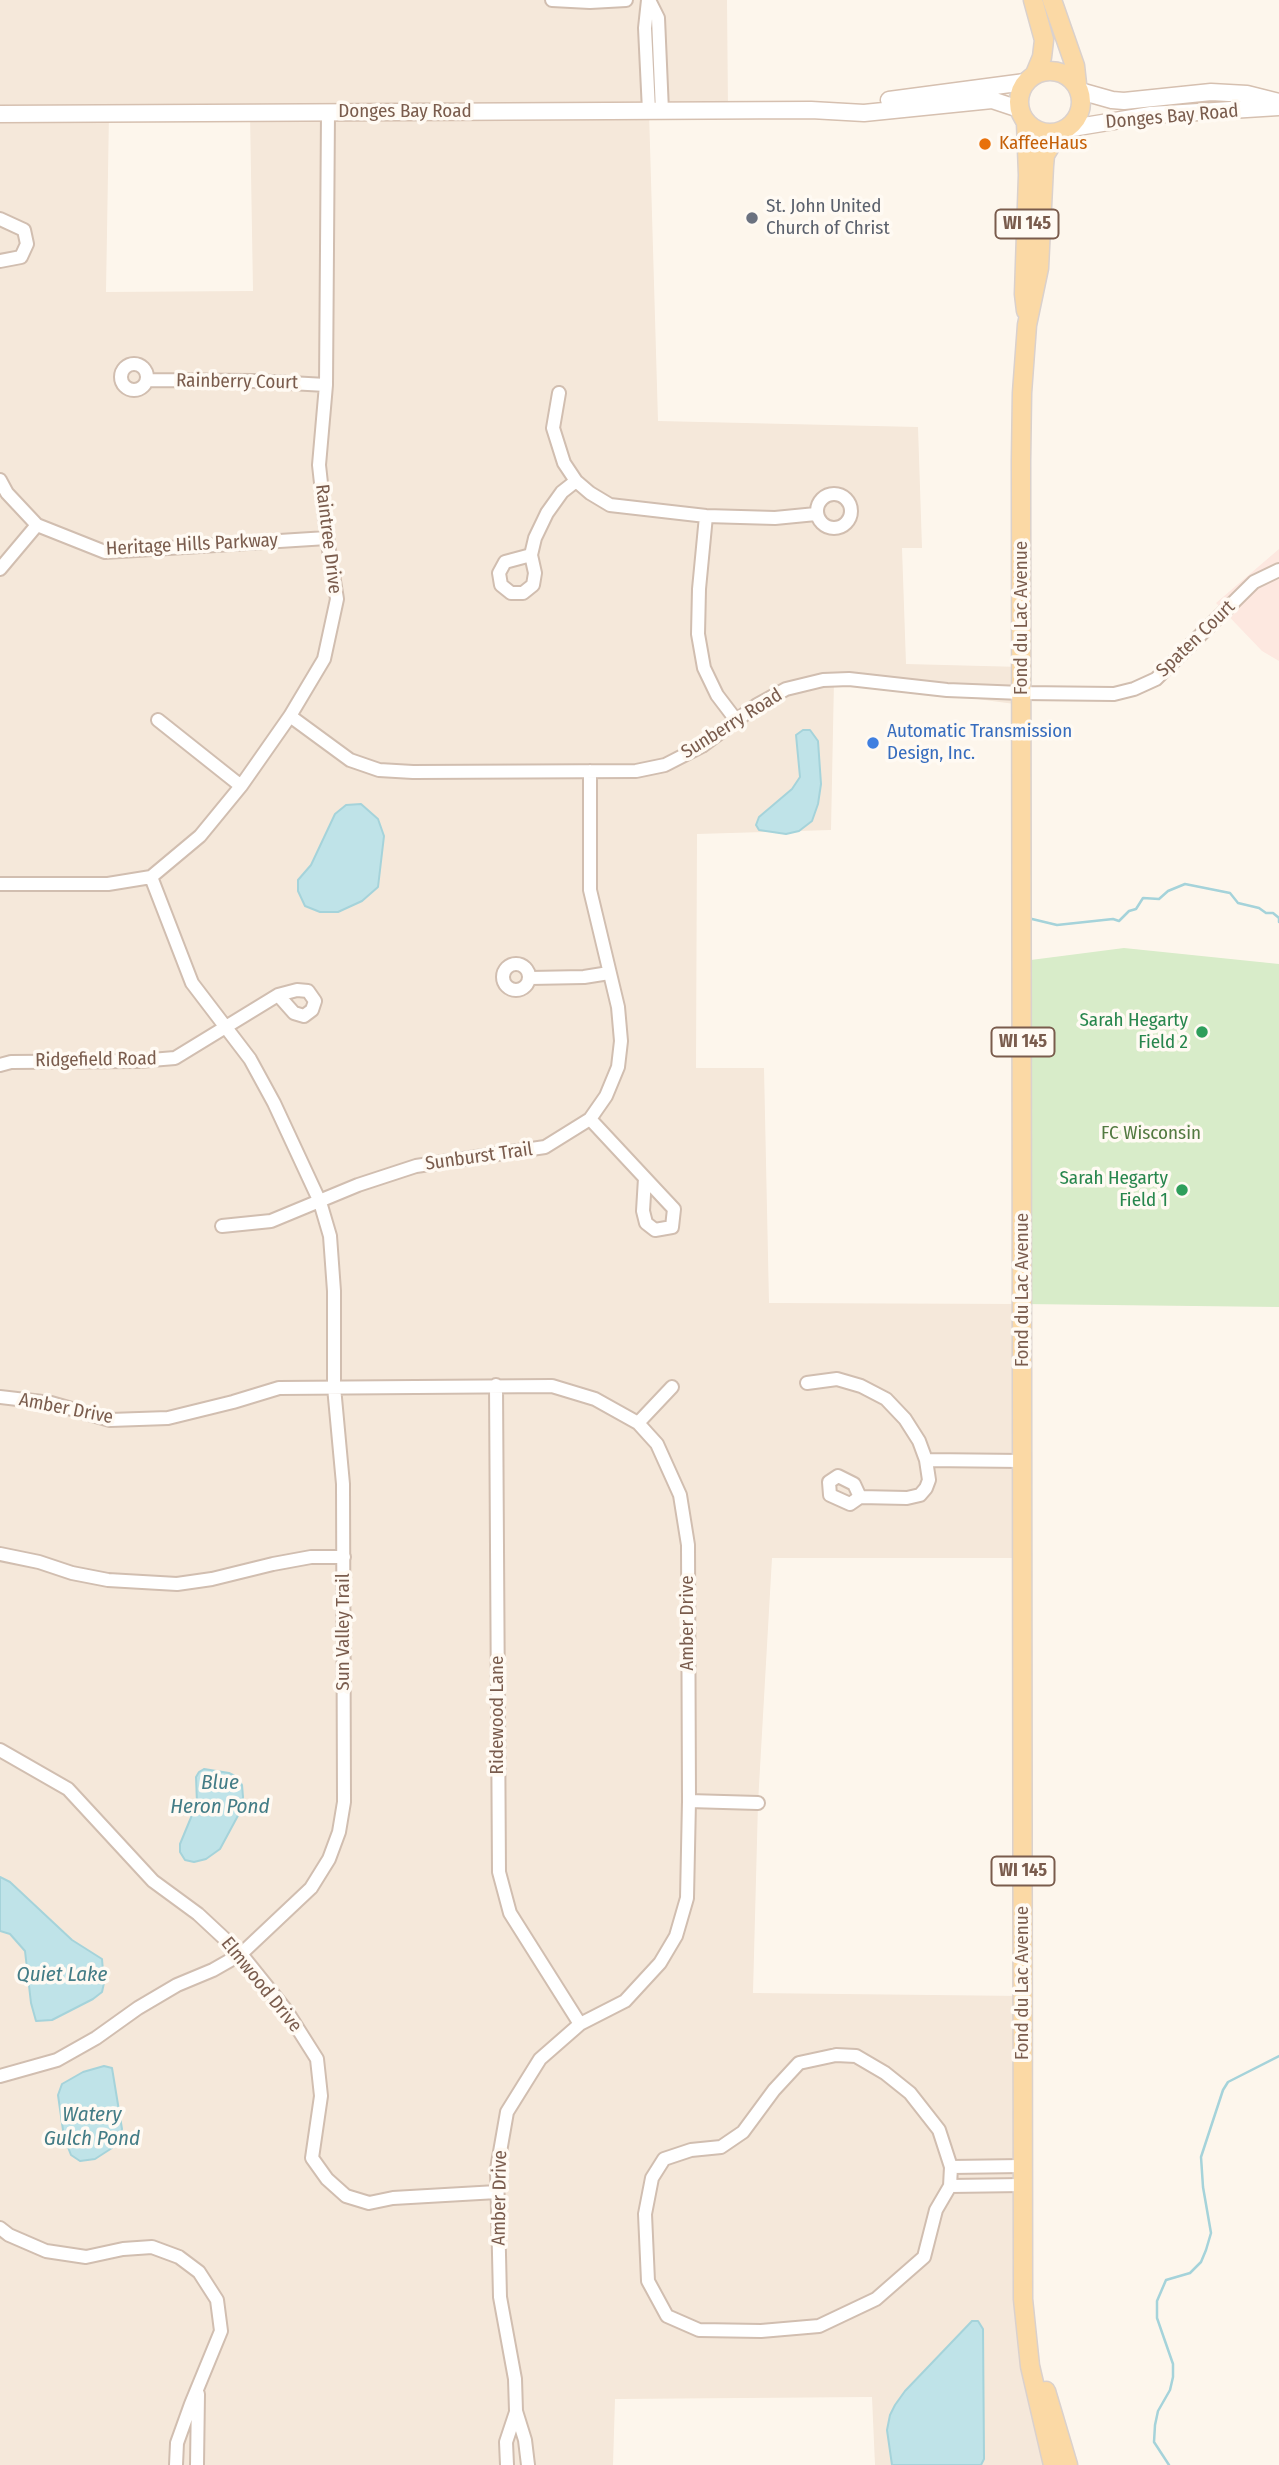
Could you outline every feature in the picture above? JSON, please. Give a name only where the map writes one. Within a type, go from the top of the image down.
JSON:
[{"type":"main road","name":"WI 145","points":[[1023,116],[1019,95],[1042,57],[1044,40],[1033,0]]},
{"type":"main road","name":"WI 145","points":[[1052,0],[1075,66],[1078,88],[1080,112],[1077,119],[1063,130]]},
{"type":"main road","points":[[1030,78],[1048,70],[1061,72],[1078,88]]},
{"type":"main road","points":[[1023,116],[1045,133],[1063,130]]},
{"type":"main road","name":"Fond du Lac Avenue","points":[[1023,116],[1028,175],[1024,294],[1027,325]]},
{"type":"main road","name":"Fond du Lac Avenue","points":[[1050,2462],[1026,2341],[1023,2299],[1021,460],[1027,325],[1039,268],[1045,155],[1063,130]]},
{"type":"main road","name":"Fond du Lac Avenue","points":[[1025,2254],[1043,2379],[1068,2465]]},
{"type":"street","points":[[552,0],[626,0]]},
{"type":"street","points":[[649,0],[645,28],[655,111]]},
{"type":"street","name":"Donges Bay Road","points":[[811,110],[1030,78]]},
{"type":"street","name":"Donges Bay Road","points":[[1078,88],[1112,100],[1124,101],[1211,92],[1247,94],[1279,102]]},
{"type":"street","name":"Donges Bay Road","points":[[0,114],[811,110],[863,113],[992,100],[1023,116]]},
{"type":"street","name":"Donges Bay Road","points":[[1063,130],[1151,115],[1279,107]]},
{"type":"street","name":"Raintree Drive","points":[[151,877],[200,836],[241,786],[290,716],[324,659],[337,599],[318,465],[326,385],[328,112]]},
{"type":"street","points":[[0,219],[24,230],[27,244],[21,257],[0,261]]},
{"type":"street","name":"Rainberry Court","points":[[147,380],[326,385]]},
{"type":"street","points":[[559,393],[553,428],[564,463],[576,481],[610,505],[706,516],[775,518],[816,514]]},
{"type":"street","name":"Heritage Hills Parkway","points":[[0,480],[7,493],[37,525],[104,552],[327,538]]},
{"type":"street","points":[[531,555],[535,538],[547,513],[562,492],[576,481]]},
{"type":"street","points":[[706,516],[698,634],[704,668],[717,695],[737,720]]},
{"type":"street","points":[[0,569],[37,525]]},
{"type":"street","name":"Spaten Court","points":[[1022,693],[1114,694],[1145,685],[1156,679],[1254,582],[1279,570]]},
{"type":"street","name":"Sunberry Road","points":[[290,716],[350,760],[379,770],[636,771],[665,765],[702,746],[757,705],[786,689],[823,680],[849,679],[947,690],[1022,693]]},
{"type":"street","points":[[158,720],[241,786]]},
{"type":"street","name":"Sunburst Trail","points":[[222,1226],[271,1221],[358,1185],[416,1166],[545,1147],[590,1119],[606,1096],[618,1067],[620,1030],[618,1007],[590,890],[590,771]]},
{"type":"street","points":[[0,884],[108,884],[151,877]]},
{"type":"street","name":"Sun Valley Trail","points":[[0,2076],[57,2060],[177,1985],[213,1970],[241,1954],[311,1888],[329,1858],[339,1832],[344,1801],[344,1484],[334,1387],[334,1291],[330,1236],[320,1202],[274,1103],[250,1059],[192,983],[151,877]]},
{"type":"street","points":[[530,978],[584,977],[609,973]]},
{"type":"street","name":"Ridgefield Road","points":[[0,1065],[11,1062],[139,1061],[175,1058],[278,995]]},
{"type":"street","points":[[590,1119],[645,1178]]},
{"type":"street","points":[[807,1384],[837,1379],[861,1386],[886,1399],[905,1419],[919,1441],[929,1480],[920,1495],[907,1498],[860,1497]]},
{"type":"street","name":"Ridewood Lane","points":[[496,1385],[499,1872],[510,1913],[580,2024]]},
{"type":"street","name":"Amber Drive","points":[[0,1397],[51,1403],[110,1420],[168,1418],[279,1388],[552,1386],[595,1399],[638,1423],[657,1444],[680,1495],[688,1545],[687,1898],[676,1936],[660,1963],[625,2001],[580,2024],[540,2059],[508,2112],[497,2169],[500,2297],[514,2379],[516,2412],[525,2440],[528,2465]]},
{"type":"street","points":[[638,1423],[671,1387]]},
{"type":"street","points":[[926,1460],[1023,1461]]},
{"type":"street","points":[[0,1554],[108,1580],[177,1584],[298,1559],[344,1558]]},
{"type":"street","name":"Elmwood Drive","points":[[0,1750],[68,1789],[153,1881],[198,1914],[241,1954],[286,2010],[317,2059],[321,2095],[312,2158],[327,2179],[345,2196],[369,2203],[393,2198],[497,2192]]},
{"type":"street","points":[[689,1801],[758,1803]]},
{"type":"street","points":[[836,2055],[856,2056],[885,2073],[910,2093],[939,2130],[951,2167],[950,2186],[936,2210],[924,2257],[876,2299],[819,2326],[761,2331],[698,2330],[667,2316],[648,2281],[645,2214],[652,2178],[664,2158],[691,2150],[721,2147],[743,2132],[774,2090],[799,2063],[836,2055]]},
{"type":"street","points":[[951,2167],[1023,2166]]},
{"type":"street","points":[[950,2186],[1023,2185]]},
{"type":"street","points":[[0,2228],[9,2235],[47,2251],[86,2257],[123,2249],[152,2248],[179,2257],[199,2272],[217,2300],[221,2331],[177,2443],[176,2465]]},
{"type":"street","points":[[197,2465],[198,2387]]},
{"type":"street","name":"Amber Drive","points":[[507,2465],[506,2442],[516,2412]]},
{"type":"shaded area","points":[[0,0],[727,0],[728,110],[649,111],[658,421],[918,427],[922,548],[902,548],[906,664],[1022,667],[1022,705],[834,680],[831,830],[697,834],[696,1068],[764,1068],[769,1303],[1023,1304],[1023,1558],[772,1558],[758,1803],[753,1993],[1023,1996],[1026,2341],[1043,2465],[875,2465],[872,2397],[615,2399],[613,2465],[0,2465]],"holes":[[[109,113],[250,113],[253,291],[106,292]]]},
{"type":"shaded area","points":[[1279,549],[1279,661],[1262,651],[1216,603]]},
{"type":"green space","name":"FC Wisconsin","points":[[1124,948],[1279,964],[1279,1307],[1023,1304],[1023,961]]},
{"type":"water","points":[[803,730],[810,730],[818,741],[821,784],[812,821],[799,831],[786,834],[759,830],[756,825],[759,817],[792,789],[800,777],[796,735]]},
{"type":"water","points":[[361,804],[378,819],[384,836],[378,887],[362,901],[338,912],[320,912],[305,906],[298,891],[298,880],[311,865],[335,814],[346,805]]},
{"type":"water","name":"Blue Heron Pond","points":[[204,1769],[237,1777],[242,1785],[243,1797],[241,1810],[220,1849],[206,1859],[194,1862],[185,1860],[180,1852],[180,1844],[197,1803],[196,1777]]},
{"type":"water","name":"Quiet Lake","points":[[0,1877],[10,1882],[72,1940],[102,1959],[102,1992],[52,2020],[36,2021],[31,2003],[25,1951],[10,1934],[0,1931]]},
{"type":"water","name":"Watery Gulch Pond","points":[[104,2066],[112,2068],[122,2129],[120,2137],[112,2148],[95,2159],[80,2161],[71,2155],[64,2137],[58,2095],[62,2084],[83,2072]]},
{"type":"water","points":[[972,2321],[978,2321],[983,2329],[984,2459],[981,2465],[892,2465],[887,2430],[895,2405]]},
{"type":"waterway","points":[[1032,919],[1057,925],[1113,919],[1119,921],[1129,911],[1136,909],[1143,898],[1159,899],[1168,891],[1185,884],[1230,893],[1238,903],[1273,913],[1279,918],[1279,922]]},
{"type":"waterway","points":[[1169,2465],[1154,2442],[1158,2411],[1170,2390],[1173,2377],[1173,2364],[1157,2318],[1157,2301],[1166,2280],[1190,2273],[1201,2262],[1206,2250],[1211,2233],[1201,2157],[1223,2090],[1228,2082],[1279,2056]]},
{"type":"place","name":"KaffeeHaus","points":[[985,144]]},
{"type":"place","name":"St. John United Church of Christ","points":[[752,218]]},
{"type":"place","name":"Automatic Transmission Design, Inc.","points":[[873,743]]},
{"type":"place","name":"Sarah Hegarty Field 2","points":[[1202,1032]]},
{"type":"place","name":"Sarah Hegarty Field 1","points":[[1182,1190]]}]
